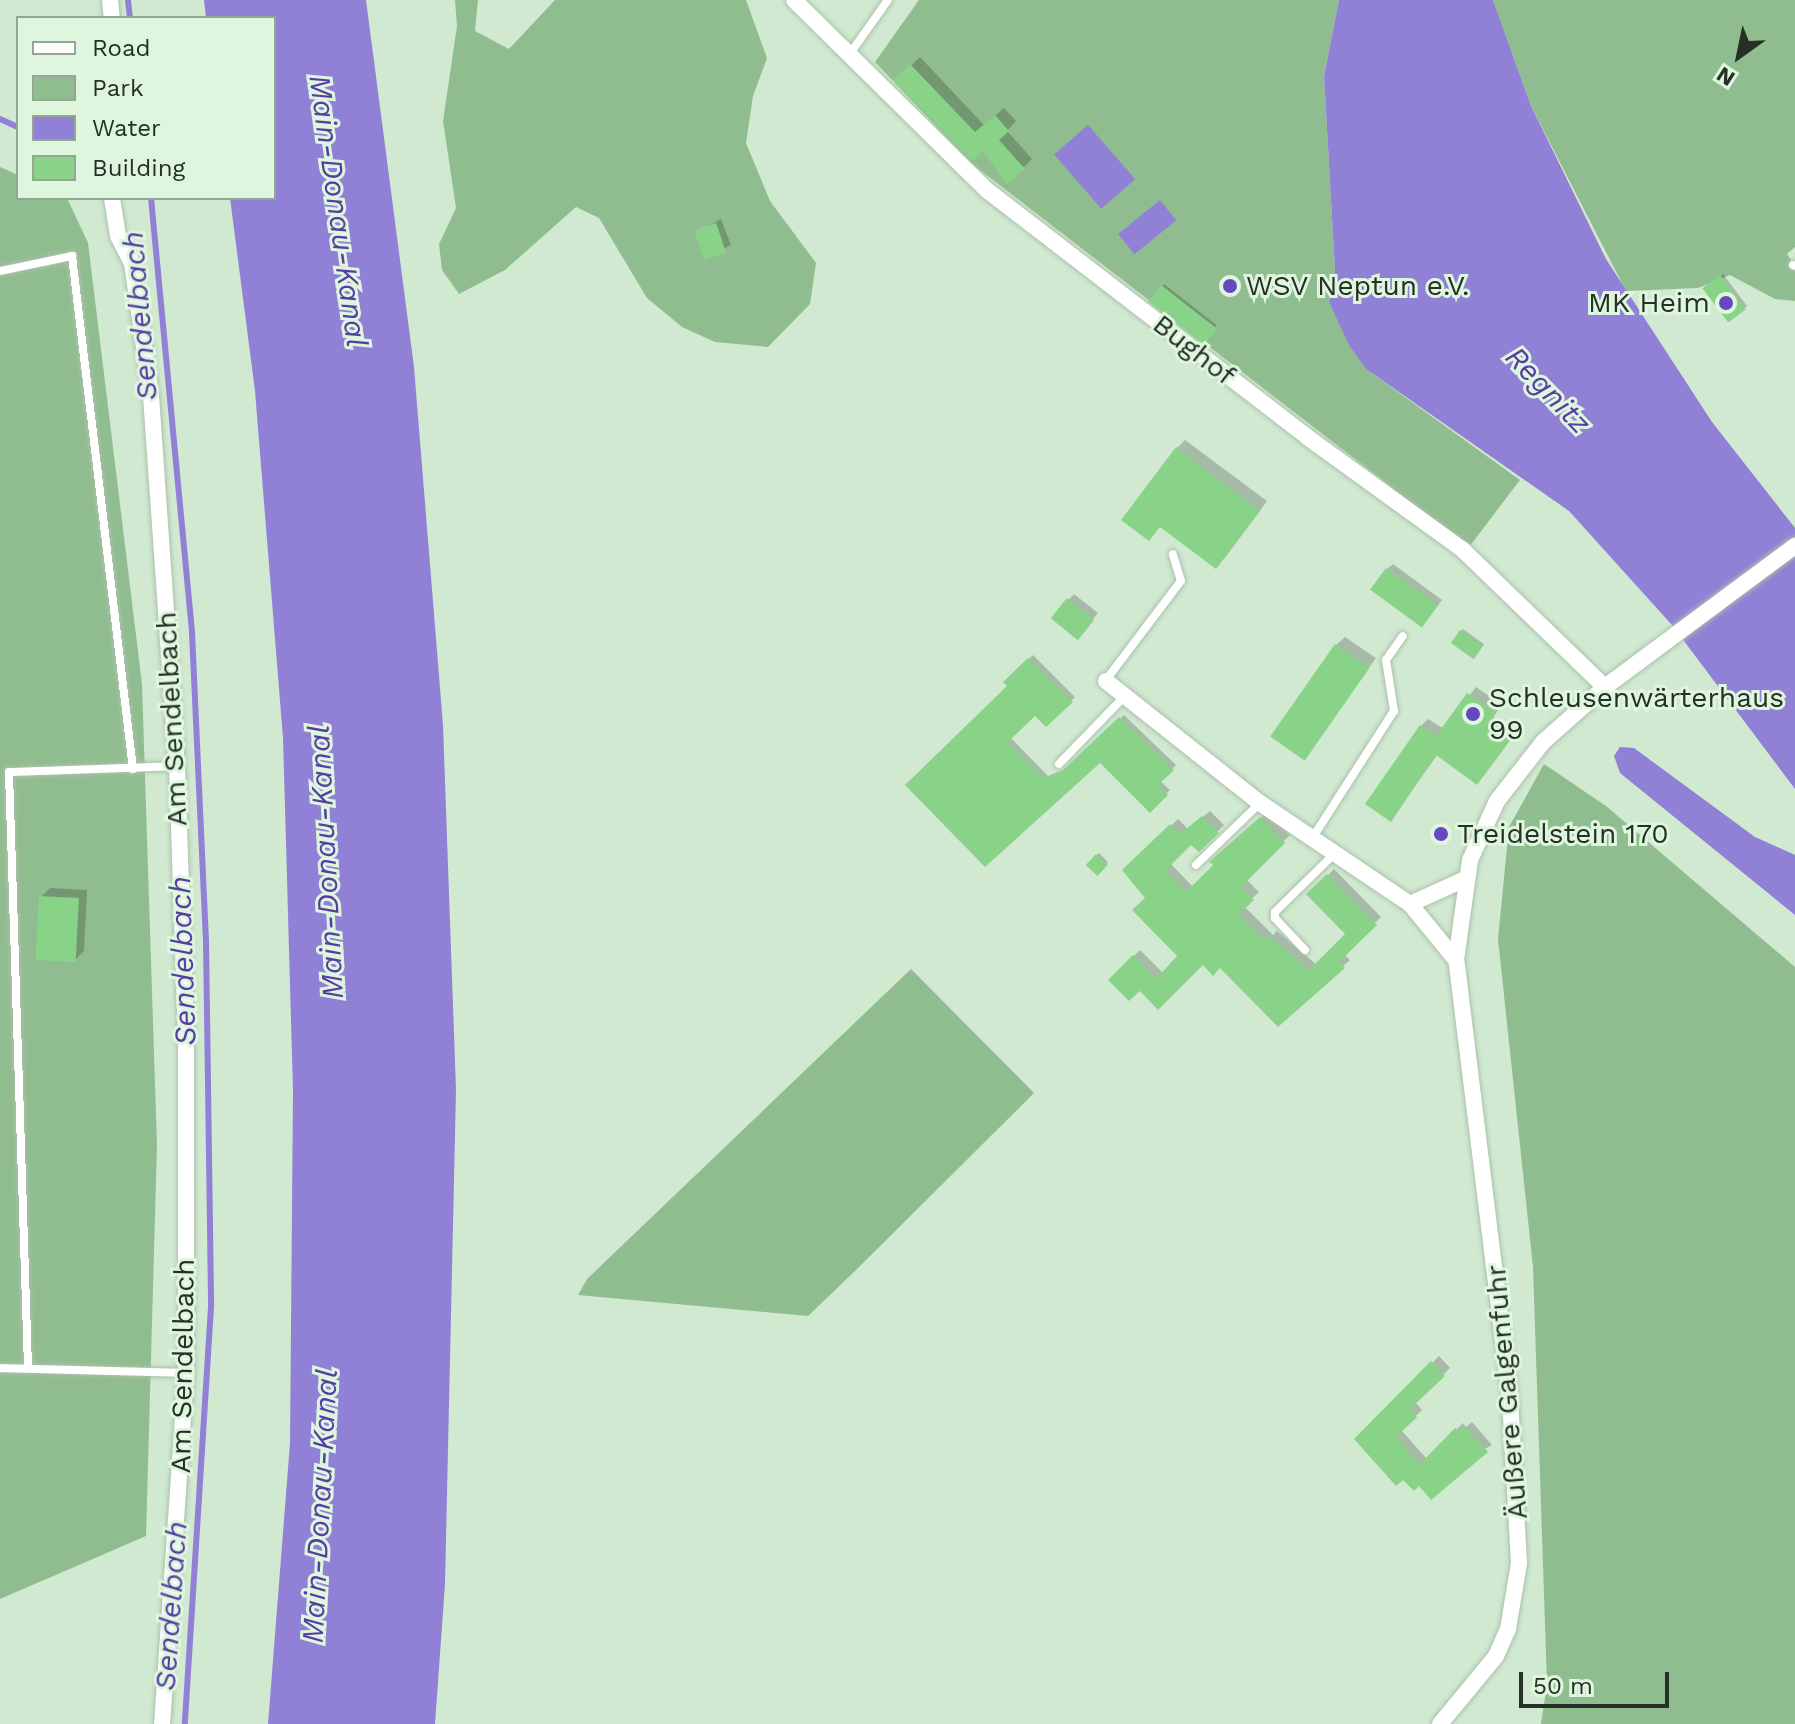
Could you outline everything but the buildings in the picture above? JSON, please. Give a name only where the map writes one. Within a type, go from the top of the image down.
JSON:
[{"type":"street","name":"Bughof","points":[[794,0],[988,191],[1307,437],[1463,550],[1605,687]]},
{"type":"street","name":"Am Sendelbach","points":[[112,200],[118,236],[132,263],[151,396],[177,766],[186,1032],[186,1373],[162,1724]]},
{"type":"street","name":"Äußere Galgenfuhr","points":[[1440,1724],[1496,1656],[1508,1629],[1519,1563],[1509,1381],[1456,960],[1465,879],[1479,833],[1497,801],[1543,742],[1605,687],[1795,546]]},
{"type":"street","points":[[1106,681],[1260,803],[1410,904],[1456,960]]},
{"type":"street","points":[[1410,904],[1465,879]]},
{"type":"lane","points":[[848,56],[888,0]]},
{"type":"lane","points":[[0,271],[72,256],[133,769]]},
{"type":"lane","points":[[1106,681],[1181,581],[1173,554]]},
{"type":"lane","points":[[1313,837],[1394,711],[1386,660],[1403,636]]},
{"type":"lane","points":[[1059,764],[1125,696]]},
{"type":"lane","points":[[28,1367],[5,772],[177,766]]},
{"type":"lane","points":[[1196,865],[1260,803]]},
{"type":"lane","points":[[1305,950],[1275,912],[1335,853]]},
{"type":"lane","points":[[0,1368],[186,1373]]},
{"type":"green space","points":[[455,0],[478,0],[475,31],[509,49],[555,0],[746,0],[767,58],[753,96],[746,143],[770,201],[816,263],[810,304],[768,347],[715,342],[682,327],[647,298],[599,218],[576,207],[505,270],[459,294],[442,270],[439,244],[456,208],[443,121],[457,26]]},
{"type":"green space","name":"WSV Neptun e.V.","points":[[919,0],[1339,0],[1324,76],[1335,271],[1329,302],[1366,369],[1520,480],[1469,547],[971,163],[875,62]]},
{"type":"green space","points":[[1493,0],[1795,0],[1795,247],[1787,254],[1795,266],[1795,301],[1775,299],[1730,275],[1698,288],[1626,291],[1531,106]]},
{"type":"green space","points":[[0,167],[16,174],[16,200],[68,200],[88,243],[142,684],[157,1145],[146,1536],[0,1599]]},
{"type":"green space","points":[[1544,764],[1606,806],[1795,967],[1795,1724],[1541,1724],[1547,1684],[1533,1267],[1498,939],[1509,827]]},
{"type":"green space","points":[[911,969],[1034,1093],[855,1271],[808,1316],[578,1295],[587,1279]]},
{"type":"water","name":"Main-Donau-Kanal","points":[[204,0],[366,0],[414,367],[443,725],[456,1090],[445,1584],[435,1724],[268,1724],[290,1443],[293,1090],[283,738],[255,391],[230,200],[276,200],[276,16],[206,16]]},
{"type":"water","name":"Regnitz","points":[[1339,0],[1493,0],[1531,106],[1606,259],[1712,422],[1795,528],[1795,789],[1672,625],[1569,511],[1366,369],[1349,345],[1329,302],[1335,271],[1324,76]]},
{"type":"water","points":[[1088,125],[1135,179],[1101,209],[1054,155]]},
{"type":"water","points":[[1160,200],[1176,220],[1134,254],[1118,234]]},
{"type":"water","points":[[1620,747],[1634,748],[1755,837],[1795,855],[1795,915],[1620,773],[1614,756]]},
{"type":"waterway","points":[[128,0],[130,16]]},
{"type":"waterway","name":"Sendelbach","points":[[0,119],[16,126]]},
{"type":"waterway","name":"Sendelbach","points":[[151,200],[192,633],[206,940],[211,1307],[185,1724]]},
{"type":"place","name":"WSV Neptun e.V.","points":[[1230,286]]},
{"type":"place","name":"MK Heim","points":[[1726,303]]},
{"type":"place","name":"Schleusenwärterhaus 99","points":[[1473,714]]},
{"type":"place","name":"Treidelstein 170","points":[[1441,834]]}]
